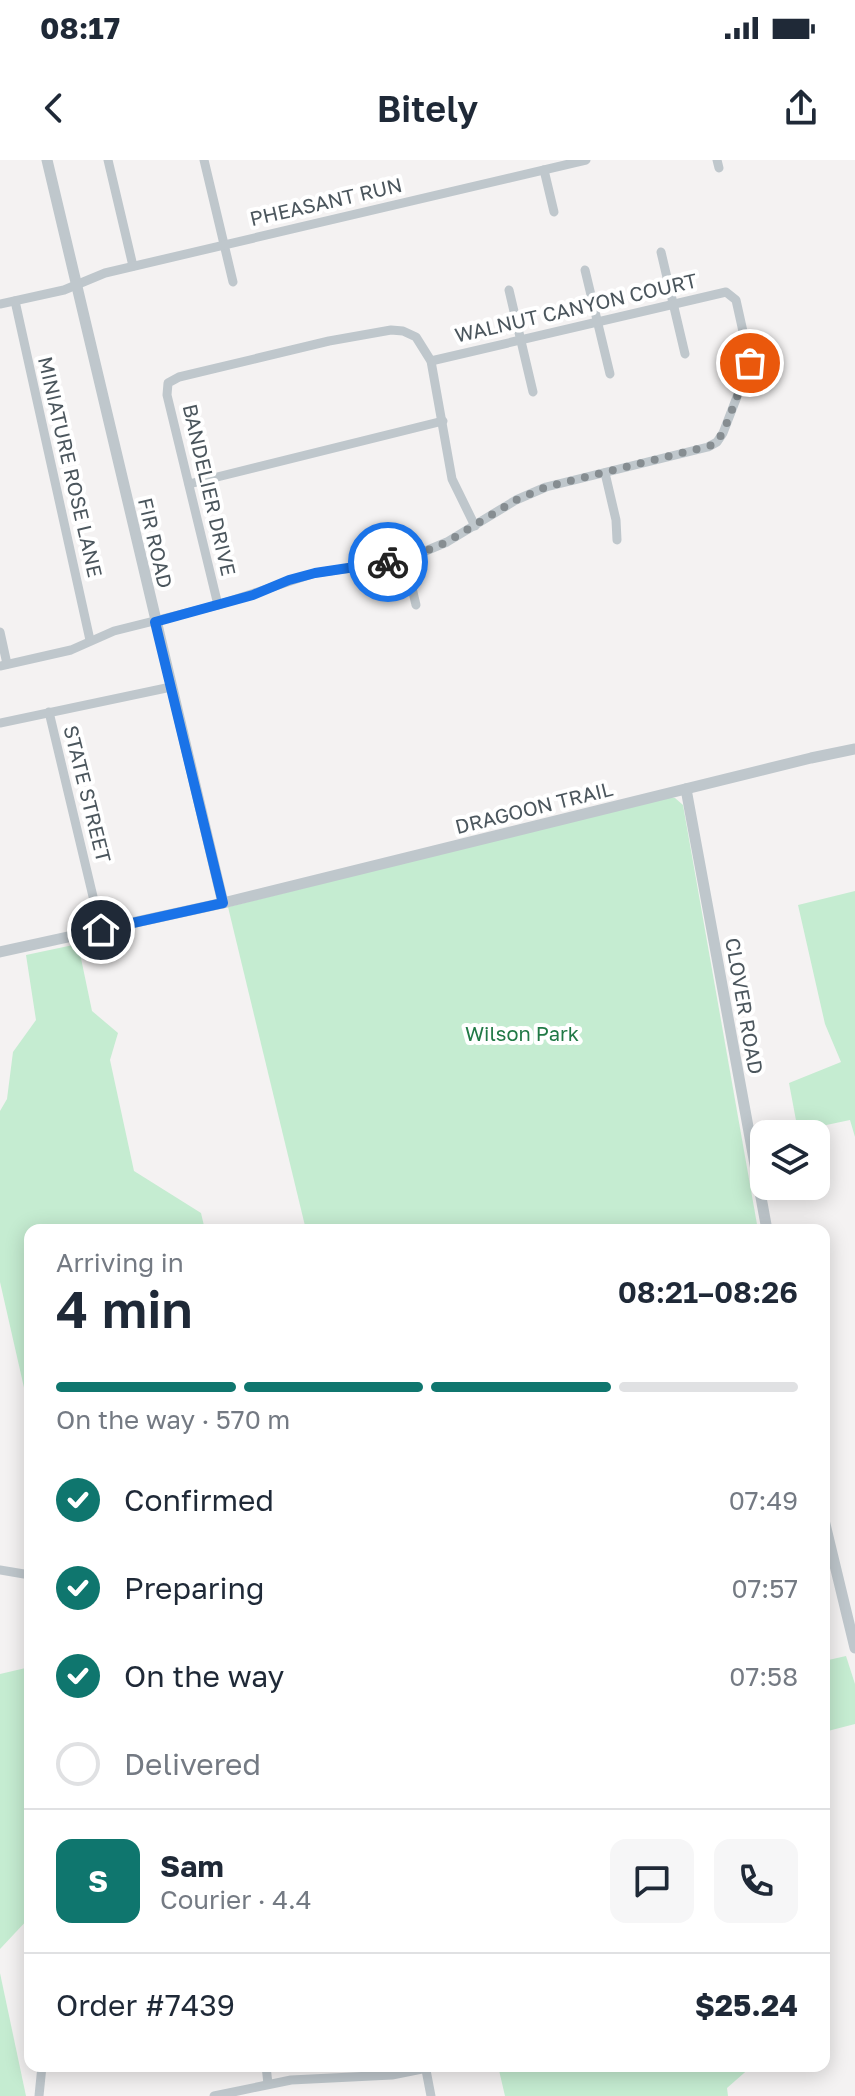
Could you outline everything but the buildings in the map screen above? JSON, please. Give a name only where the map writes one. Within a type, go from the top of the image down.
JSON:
[{"type":"street","name":"FIR ROAD","points":[[47,160],[223,903]]},
{"type":"street","points":[[108,160],[133,266]]},
{"type":"street","points":[[204,160],[233,282]]},
{"type":"street","name":"PHEASANT RUN","points":[[0,304],[64,290],[91,277],[133,266],[586,160]]},
{"type":"street","points":[[544,170],[554,212]]},
{"type":"street","points":[[661,252],[685,354]]},
{"type":"street","points":[[585,270],[610,374]]},
{"type":"street","points":[[509,290],[533,392]]},
{"type":"street","name":"WALNUT CANYON COURT","points":[[431,361],[720,292],[730,294],[736,300],[750,363],[717,442],[702,449],[605,473]]},
{"type":"street","name":"MINIATURE ROSE LANE","points":[[15,301],[90,640]]},
{"type":"street","name":"BANDELIER DRIVE","points":[[218,605],[167,395],[168,383],[179,377],[314,344],[391,330],[416,337],[431,361]]},
{"type":"street","points":[[431,361],[452,479],[475,526]]},
{"type":"street","points":[[189,484],[443,421]]},
{"type":"street","points":[[0,632],[4,665],[71,650],[114,631],[218,605],[315,573],[405,558],[447,542],[530,493],[605,473],[616,520],[617,540]]},
{"type":"street","points":[[405,558],[416,605]]},
{"type":"street","points":[[0,723],[171,687]]},
{"type":"street","name":"STATE STREET","points":[[49,712],[101,930]]},
{"type":"street","name":"DRAGOON TRAIL","points":[[0,952],[223,903],[855,749]]},
{"type":"street","name":"CLOVER ROAD","points":[[686,789],[766,1224]]},
{"type":"street","points":[[830,1545],[855,1648]]},
{"type":"street","points":[[0,1570],[24,1574]]},
{"type":"street","points":[[39,2096],[41,2072]]},
{"type":"street","points":[[267,2072],[268,2084]]},
{"type":"street","points":[[214,2096],[302,2079],[412,2072]]},
{"type":"street","points":[[426,2072],[431,2096]]},
{"type":"green space","name":"Wilson Park","points":[[668,797],[675,798],[683,805],[750,1185],[750,1200],[753,1200],[757,1224],[305,1224],[228,907]]},
{"type":"green space","points":[[855,891],[855,1137],[850,1120],[830,1124],[830,1120],[796,1120],[789,1083],[841,1062],[825,1024],[798,905]]},
{"type":"green space","points":[[78,944],[92,1011],[118,1033],[110,1060],[134,1171],[201,1213],[204,1224],[24,1224],[24,1388],[0,1282],[0,1111],[7,1099],[13,1052],[36,1020],[26,955]]},
{"type":"green space","points":[[846,1656],[855,1684],[855,1724],[830,1730],[830,1660]]},
{"type":"green space","points":[[24,1668],[24,1923],[0,1949],[0,1674]]},
{"type":"green space","points":[[0,1973],[26,2096],[0,2096]]},
{"type":"green space","points":[[499,2072],[745,2072],[727,2088],[728,2096],[505,2096]]},
{"type":"way so far","points":[[388,562],[447,542],[516,500],[546,487],[713,445],[723,433],[750,363]]},
{"type":"route","points":[[101,930],[223,903],[155,622],[253,595],[315,573],[388,562]]}]
